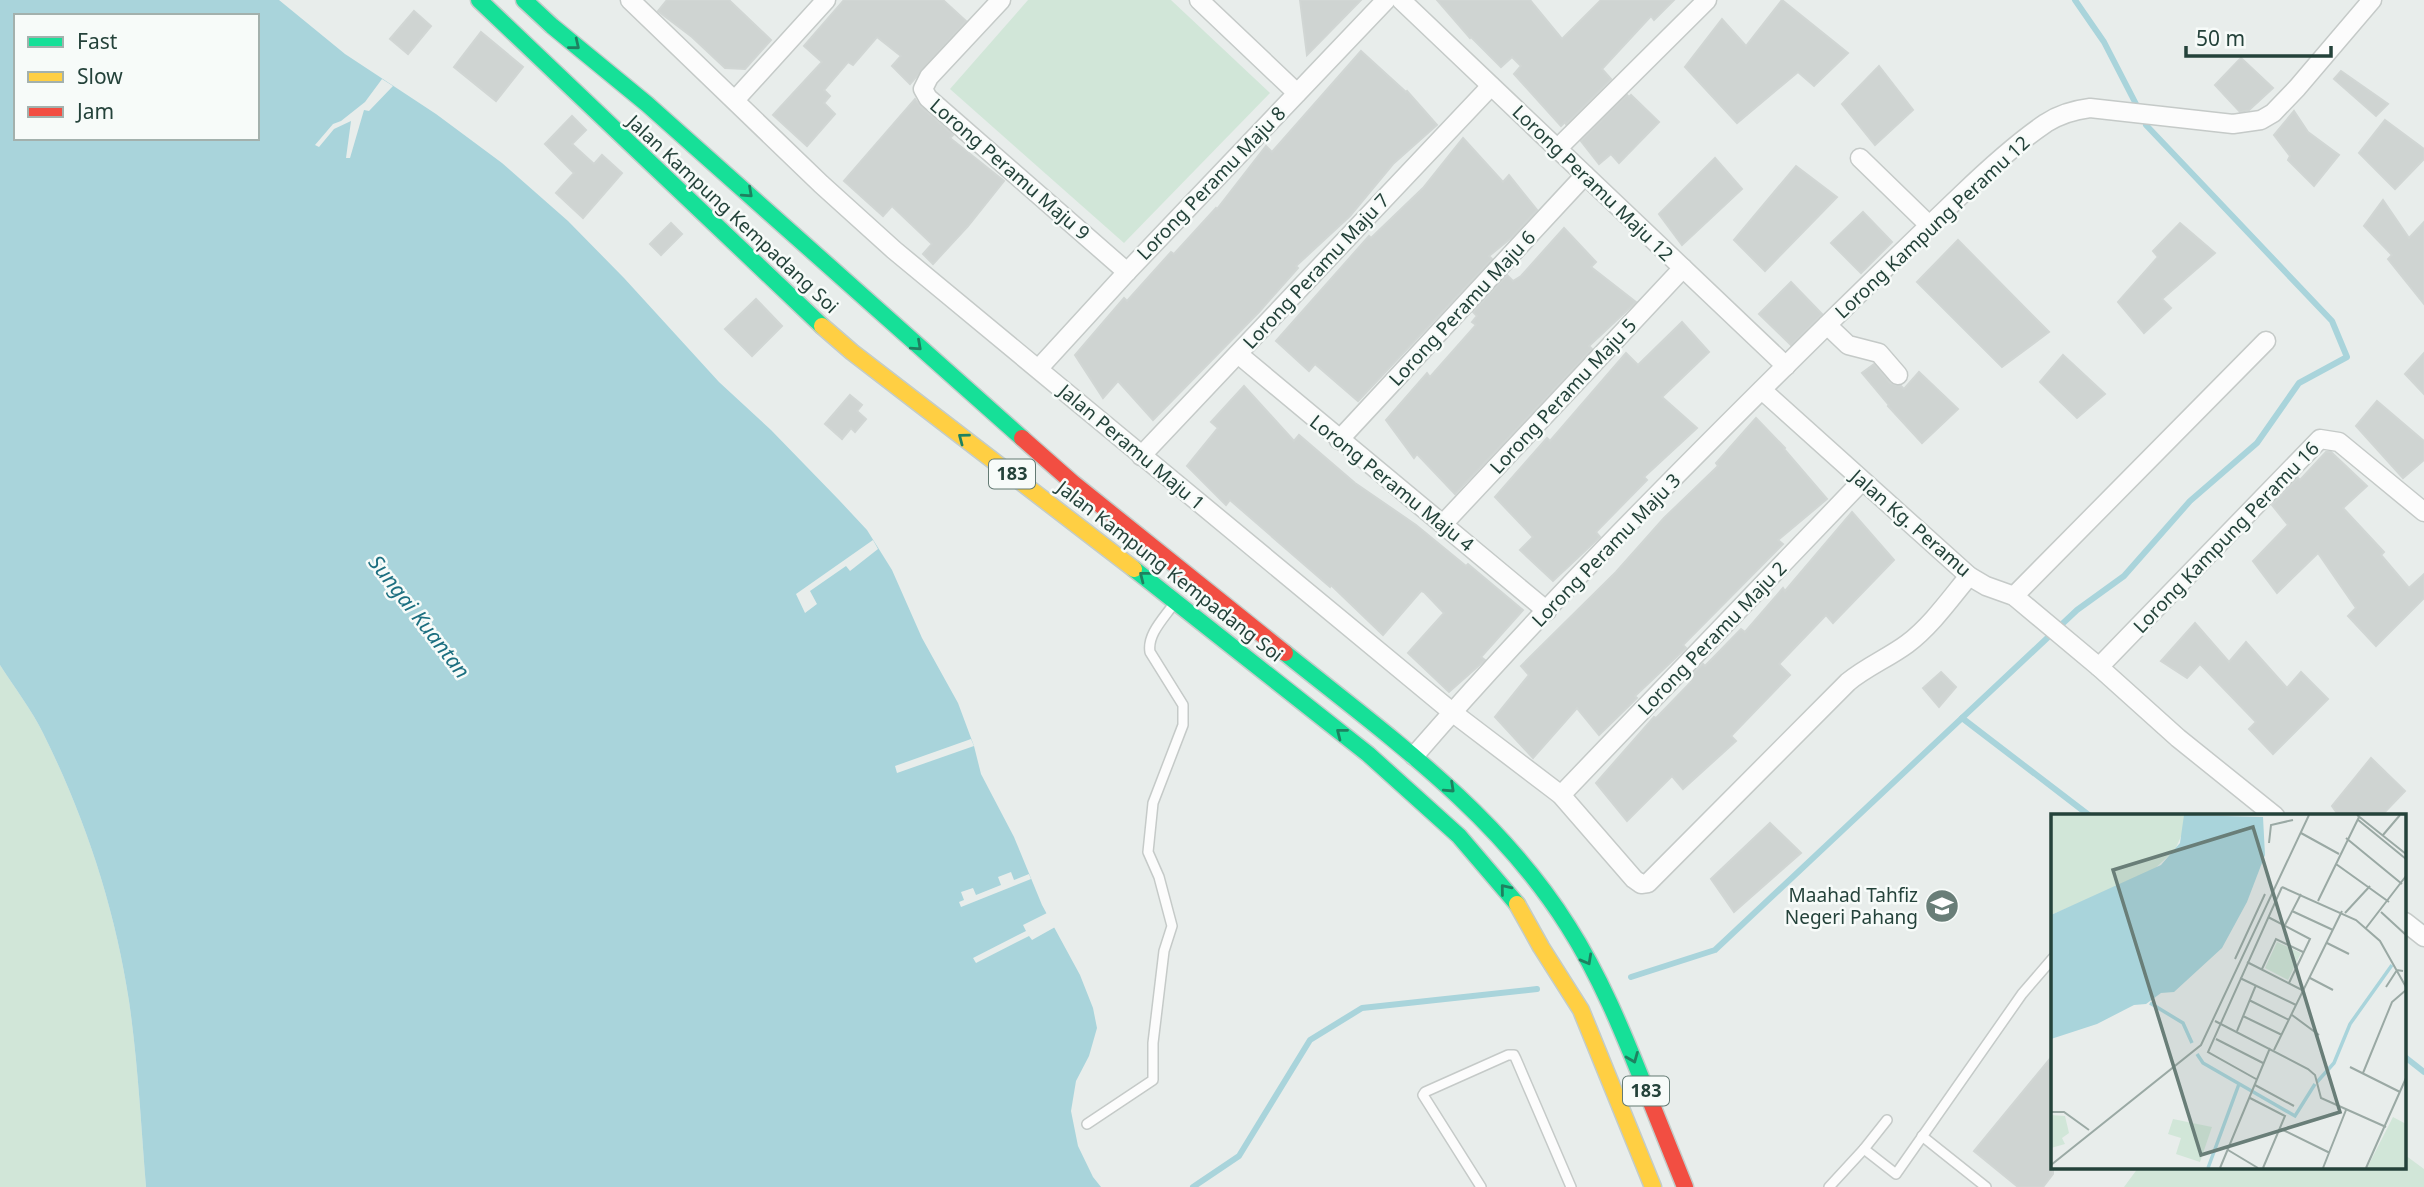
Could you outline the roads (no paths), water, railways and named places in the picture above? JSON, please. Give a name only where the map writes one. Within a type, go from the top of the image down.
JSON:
[{"type":"highway","name":"Jalan Kampung Kempadang Soi","points":[[479,0],[816,321],[1176,601],[1368,754],[1424,803],[1490,870],[1518,905],[1581,1010],[1653,1187]]},
{"type":"highway","name":"Jalan Kampung Kempadang Soi","points":[[524,0],[647,104],[1073,483],[1415,756],[1480,816],[1512,850],[1568,925],[1606,995],[1685,1187]]},
{"type":"highway","points":[[816,321],[840,330],[861,327],[852,286]]},
{"type":"street","name":"Jalan Peramu Maju 1","points":[[630,0],[894,250],[1452,712],[1561,795],[1641,884],[1648,883],[1848,682],[1864,668],[1907,644],[1927,626],[1969,576]]},
{"type":"street","points":[[735,100],[826,0]]},
{"type":"street","name":"Lorong Peramu Maju 9","points":[[1001,0],[929,77],[923,89],[928,98],[1127,272]]},
{"type":"street","points":[[1199,0],[1297,93]]},
{"type":"street","name":"Lorong Peramu Maju 8","points":[[1039,368],[1386,0]]},
{"type":"street","name":"Lorong Peramu Maju 12","points":[[1401,0],[1786,366]]},
{"type":"street","points":[[1558,148],[1707,0]]},
{"type":"street","name":"Lorong Kampung Peramu 12","points":[[1762,390],[2012,148],[2061,114],[2090,108],[2233,124],[2261,120],[2273,113],[2297,88],[2372,0]]},
{"type":"street","name":"Lorong Peramu Maju 7","points":[[1141,456],[1491,86]]},
{"type":"street","points":[[1860,158],[1929,226]]},
{"type":"street","name":"Lorong Peramu Maju 6","points":[[1339,440],[1585,175]]},
{"type":"street","name":"Lorong Peramu Maju 5","points":[[1443,524],[1683,268]]},
{"type":"street","points":[[1827,325],[1848,345],[1879,354],[1898,375]]},
{"type":"street","points":[[2014,596],[2266,341]]},
{"type":"street","name":"Lorong Peramu Maju 4","points":[[1238,354],[1547,611]]},
{"type":"street","name":"Lorong Peramu Maju 3","points":[[1415,756],[1452,712],[1547,611],[1762,390]]},
{"type":"street","name":"Jalan Kg. Peramu","points":[[1762,390],[1969,576],[1986,586],[2014,596],[2178,738],[2273,814]]},
{"type":"street","name":"Lorong Kampung Peramu 16","points":[[2099,667],[2319,439],[2339,442],[2420,501]]},
{"type":"street","name":"Lorong Peramu Maju 2","points":[[1561,795],[1862,481]]},
{"type":"street","points":[[2406,923],[2424,937]]},
{"type":"lane","points":[[1087,1124],[1153,1080],[1155,1030],[1164,951],[1172,926],[1159,877],[1148,852],[1153,803],[1183,725],[1183,705],[1150,652],[1149,645],[1151,637],[1176,601]]},
{"type":"lane","points":[[1864,1149],[1896,1174],[2022,995],[2051,960]]},
{"type":"lane","points":[[1481,1187],[1423,1095],[1508,1055],[1514,1055],[1571,1187]]},
{"type":"lane","points":[[1829,1187],[1887,1120]]},
{"type":"lane","points":[[1922,1136],[1986,1187]]},
{"type":"water","name":"Sungai Kuantan","points":[[0,0],[279,0],[345,54],[436,114],[502,163],[568,221],[719,382],[771,430],[867,530],[892,570],[922,638],[958,703],[981,774],[1014,837],[1042,905],[1080,975],[1093,1008],[1097,1028],[1089,1056],[1076,1081],[1071,1111],[1078,1146],[1101,1187],[146,1187],[129,1001],[116,932],[85,830],[58,765],[33,715],[0,665]]},
{"type":"waterway","points":[[2075,0],[2104,42],[2137,106]]},
{"type":"waterway","points":[[1631,977],[1715,950],[2077,610],[2124,576],[2190,501],[2257,443],[2299,383],[2347,357],[2332,321],[2146,125]]},
{"type":"waterway","points":[[1962,718],[2087,814]]},
{"type":"waterway","points":[[1193,1187],[1239,1156],[1310,1040],[1362,1008],[1537,989]]},
{"type":"waterway","points":[[2406,1058],[2424,1072]]},
{"type":"place","name":"Maahad Tahfiz Negeri Pahang","points":[[1942,906]]}]
